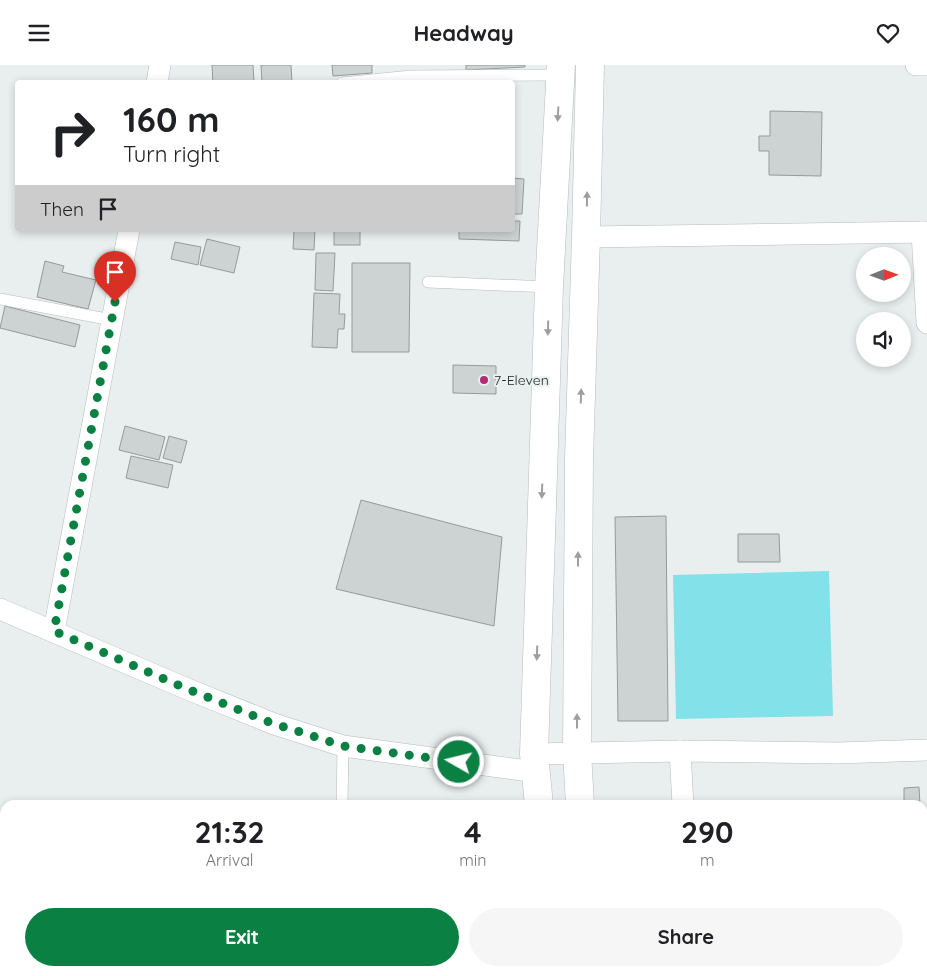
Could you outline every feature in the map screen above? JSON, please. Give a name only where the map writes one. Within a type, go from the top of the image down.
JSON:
[{"type":"highway","points":[[580,800],[577,752],[579,459],[590,65]]},
{"type":"highway","points":[[539,800],[535,763],[549,287],[561,70]]},
{"type":"street","points":[[158,80],[160,65]]},
{"type":"street","points":[[916,65],[927,65]]},
{"type":"street","points":[[54,631],[129,232]]},
{"type":"street","points":[[586,237],[924,232],[927,323]]},
{"type":"street","points":[[0,609],[274,724],[343,746],[535,763],[577,752],[838,753],[927,750]]},
{"type":"street","points":[[680,751],[683,800]]},
{"type":"lane","points":[[372,80],[411,76],[561,70]]},
{"type":"lane","points":[[428,282],[549,287]]},
{"type":"lane","points":[[0,299],[112,320]]},
{"type":"lane","points":[[342,800],[343,746]]},
{"type":"shaded area","points":[[829,571],[833,716],[676,719],[673,575]]},
{"type":"building","points":[[212,65],[253,65],[254,80],[213,80]]},
{"type":"building","points":[[261,65],[291,65],[292,80],[262,80]]},
{"type":"building","points":[[332,65],[372,65],[372,73],[333,76]]},
{"type":"building","points":[[466,65],[525,65],[525,67],[466,70]]},
{"type":"building","points":[[770,111],[822,112],[821,176],[769,175],[769,151],[759,151],[759,136],[770,136]]},
{"type":"building","points":[[515,178],[524,179],[522,214],[515,214]]},
{"type":"building","points":[[515,221],[520,221],[519,241],[459,239],[459,232],[515,232]]},
{"type":"building","points":[[294,232],[315,232],[314,250],[293,249]]},
{"type":"building","points":[[334,232],[360,232],[360,245],[334,245]]},
{"type":"building","points":[[207,239],[240,247],[234,273],[200,265]]},
{"type":"building","points":[[175,242],[201,247],[198,265],[171,259]]},
{"type":"building","points":[[316,253],[335,253],[333,291],[315,290]]},
{"type":"building","points":[[45,261],[64,266],[62,272],[96,280],[88,309],[37,297]]},
{"type":"building","points":[[352,263],[410,263],[409,352],[352,352]]},
{"type":"building","points":[[314,293],[340,294],[339,314],[345,314],[344,329],[338,329],[337,348],[312,347]]},
{"type":"building","points":[[5,306],[80,325],[75,347],[0,328]]},
{"type":"building","points":[[453,365],[496,366],[496,394],[453,393]]},
{"type":"building","points":[[125,426],[165,437],[159,460],[119,450]]},
{"type":"building","points":[[169,436],[187,441],[181,463],[163,458]]},
{"type":"building","points":[[131,456],[173,465],[168,488],[126,478]]},
{"type":"building","points":[[361,500],[502,537],[494,626],[336,589]]},
{"type":"building","points":[[666,516],[668,721],[618,721],[615,517]]},
{"type":"building","points":[[738,534],[779,534],[780,562],[738,562]]},
{"type":"building","points":[[919,787],[920,800],[904,800],[904,788]]},
{"type":"place","name":"7-Eleven","points":[[484,380]]},
{"type":"route","points":[[115,302],[54,631],[274,724],[343,746],[459,762]]}]
